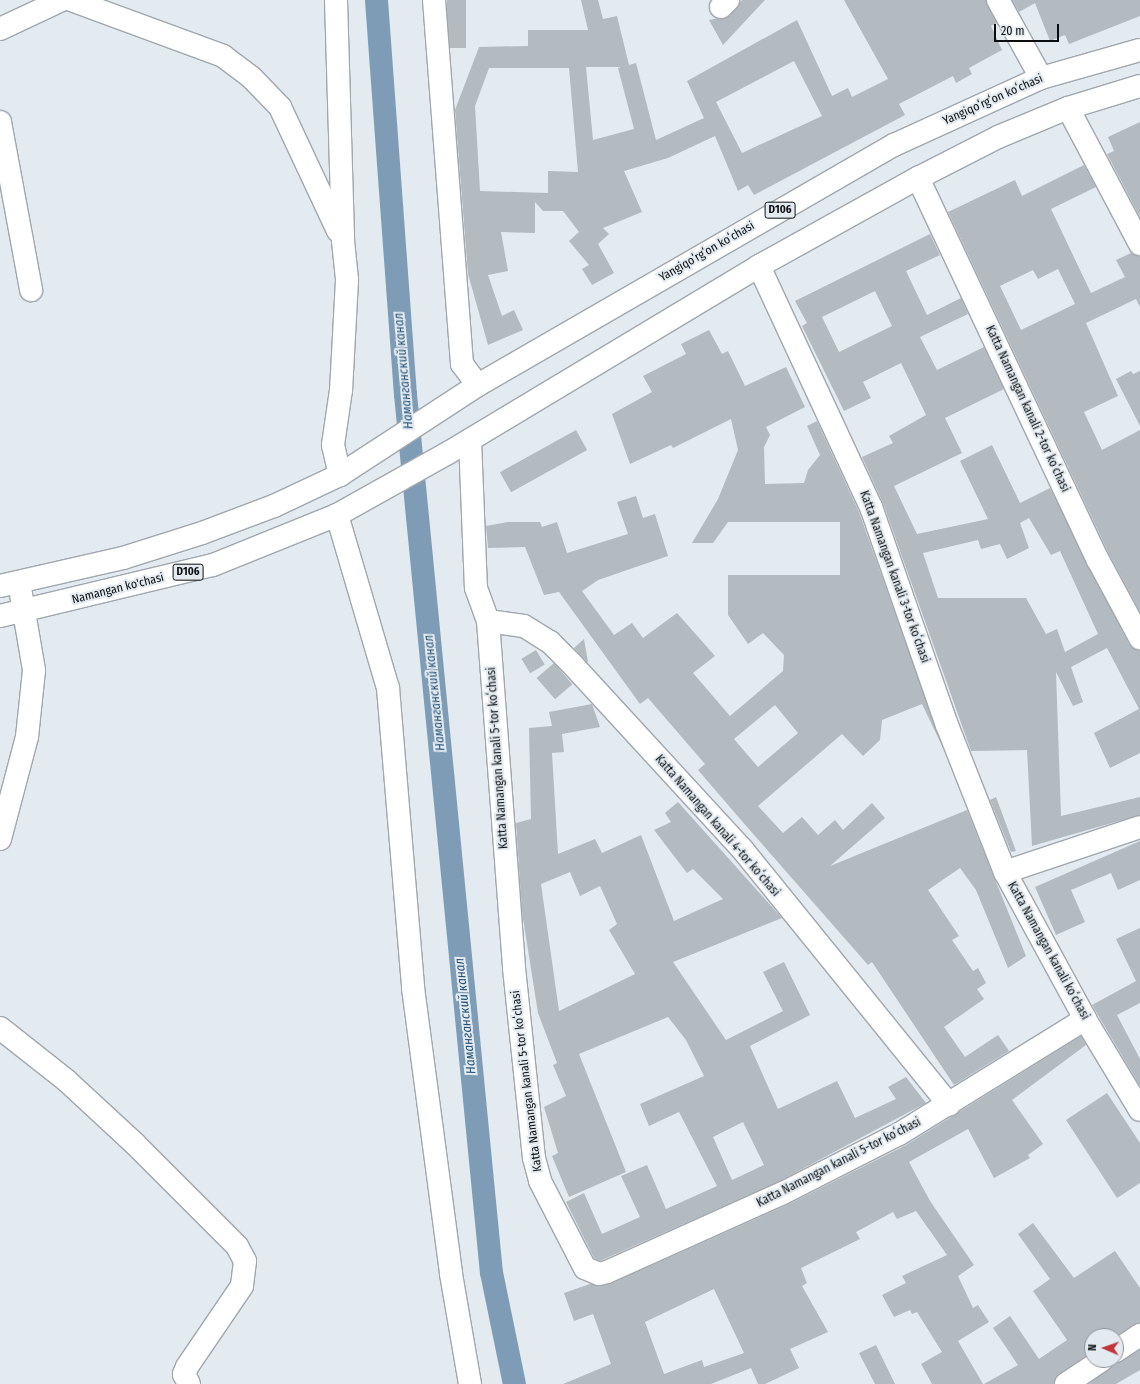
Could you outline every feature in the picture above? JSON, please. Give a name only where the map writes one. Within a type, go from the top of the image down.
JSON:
[{"type":"street","points":[[0,29],[62,0]]},
{"type":"street","points":[[71,0],[222,56],[251,77],[280,107],[343,241]]},
{"type":"street","points":[[336,0],[343,241],[348,280],[346,330],[333,445],[340,475]]},
{"type":"street","points":[[434,0],[462,364],[478,385]]},
{"type":"street","points":[[998,0],[1042,78]]},
{"type":"street","name":"Yangiqoʻrgʻon koʻchasi","points":[[340,475],[359,465],[478,385],[894,145],[1042,78],[1140,50]]},
{"type":"street","name":"D106","points":[[470,440],[758,266],[918,178],[998,137],[1068,108],[1140,86]]},
{"type":"street","points":[[1068,108],[1140,244]]},
{"type":"street","points":[[0,122],[31,290]]},
{"type":"street","name":"Katta Namangan kanali 2-tor koʻchasi","points":[[918,178],[1098,560],[1140,638]]},
{"type":"street","name":"Katta Namangan kanali 3-tor koʻchasi","points":[[758,266],[871,507],[947,725],[1005,872]]},
{"type":"street","name":"Namangan ko'chasi","points":[[0,616],[213,565],[337,515],[470,440]]},
{"type":"street","name":"Katta Namangan kanali 5-tor koʻchasi","points":[[470,440],[476,588],[488,621],[514,968],[534,1158],[540,1181],[585,1268],[599,1274],[607,1272],[783,1193],[949,1105],[1085,1019]]},
{"type":"street","name":"D106","points":[[9,584],[123,558],[202,533],[274,506],[340,475]]},
{"type":"street","points":[[337,515],[388,688],[413,988],[451,1274],[470,1384]]},
{"type":"street","points":[[0,839],[28,729],[34,670],[25,611],[9,584]]},
{"type":"street","name":"Katta Namangan kanali 4-tor koʻchasi","points":[[488,621],[524,626],[550,642],[571,663],[742,849],[949,1105]]},
{"type":"street","name":"Katta Namangan kanali koʻchasi","points":[[1140,827],[1005,872],[1085,1019],[1140,1110]]},
{"type":"street","points":[[0,1028],[67,1081],[135,1144],[237,1246],[245,1261],[242,1286],[187,1367],[184,1374],[189,1384]]},
{"type":"street","points":[[1124,1346],[1140,1335]]},
{"type":"street","points":[[1066,1384],[1090,1368]]},
{"type":"building","points":[[447,0],[466,0],[466,48],[447,48]]},
{"type":"building","points":[[581,0],[598,0],[603,19],[617,16],[629,65],[636,63],[656,140],[704,118],[687,81],[797,20],[832,96],[848,88],[852,97],[888,79],[844,0],[986,0],[997,23],[991,26],[1002,50],[969,68],[972,74],[956,83],[953,76],[899,104],[905,115],[754,195],[748,185],[738,191],[715,136],[668,158],[624,171],[642,212],[603,228],[609,234],[598,244],[614,273],[592,285],[582,269],[589,265],[569,241],[579,232],[563,211],[543,211],[535,202],[535,233],[501,232],[508,271],[488,275],[502,316],[514,310],[523,330],[488,345],[468,274],[455,110],[479,47],[528,46],[528,30],[588,30]],"holes":[[[794,61],[822,116],[742,153],[716,102]],[[586,67],[621,67],[618,68],[634,129],[593,140]],[[489,68],[569,68],[578,172],[548,171],[548,193],[480,191],[475,106]]]},
{"type":"building","points":[[742,0],[765,0],[723,45],[709,20],[730,16]]},
{"type":"building","points":[[1012,0],[1140,0],[1140,16],[1069,44],[1065,35],[1050,41],[1035,3],[1019,12]]},
{"type":"building","points":[[1140,122],[1140,217],[1107,154],[1114,151],[1108,137]]},
{"type":"building","points":[[1084,165],[1096,187],[1051,209],[1091,293],[1125,277],[1116,260],[1131,253],[1140,256],[1140,307],[1136,299],[1086,323],[1118,396],[1084,412],[1102,450],[1140,430],[1140,612],[1109,554],[948,212],[1015,180],[1022,196]],"holes":[[[1058,269],[1075,304],[1021,330],[1000,286],[1033,270],[1038,279]]]},
{"type":"building","points":[[930,234],[940,255],[906,271],[927,315],[961,298],[968,314],[920,337],[937,370],[984,347],[1004,389],[945,418],[962,453],[894,486],[917,534],[988,519],[960,461],[992,445],[1020,503],[1050,488],[1129,644],[1140,650],[1140,753],[1110,768],[1094,733],[1139,709],[1107,648],[1071,667],[1083,702],[1073,706],[1056,672],[1061,816],[1140,797],[1140,815],[1032,846],[1027,750],[971,751],[883,503],[862,457],[893,443],[889,436],[926,415],[901,363],[863,382],[871,398],[844,411],[802,326],[807,323],[795,301]],"holes":[[[875,291],[892,326],[839,352],[822,317]],[[1029,518],[1051,555],[1060,551],[1098,634],[1065,652],[1057,629],[1046,634],[1026,598],[938,598],[923,553],[978,540],[981,549],[1000,544],[1007,559],[1029,548],[1020,523]]]},
{"type":"building","points":[[709,330],[722,354],[728,351],[745,386],[786,367],[805,407],[766,427],[770,435],[764,447],[765,484],[804,483],[808,470],[820,455],[807,426],[817,421],[859,512],[944,750],[922,704],[882,720],[880,740],[863,756],[842,734],[758,806],[783,833],[802,817],[818,835],[835,820],[843,830],[872,803],[885,818],[830,866],[967,810],[1026,956],[1008,968],[976,890],[960,868],[928,890],[959,936],[952,940],[973,971],[978,968],[986,983],[977,989],[984,999],[944,1027],[965,1057],[998,1035],[1009,1051],[954,1085],[872,962],[868,965],[698,770],[705,764],[648,698],[640,704],[559,592],[544,595],[525,547],[488,548],[486,526],[508,522],[540,522],[542,527],[557,522],[567,553],[628,534],[617,502],[636,496],[643,518],[655,514],[668,556],[598,580],[582,591],[614,635],[632,623],[643,638],[677,613],[715,656],[693,673],[730,716],[783,671],[784,655],[763,633],[748,644],[728,615],[728,575],[840,575],[840,522],[728,522],[713,543],[692,543],[718,499],[738,450],[731,419],[673,448],[671,445],[630,464],[612,414],[652,392],[643,376],[686,354],[681,344]],"holes":[[[775,705],[798,733],[758,767],[734,739]]]},
{"type":"building","points":[[1131,371],[1133,374],[1140,371],[1140,426],[1116,379]]},
{"type":"building","points":[[576,430],[587,450],[511,492],[500,472]]},
{"type":"building","points":[[584,639],[588,662],[574,648]]},
{"type":"building","points":[[536,650],[545,665],[530,673],[521,659]]},
{"type":"building","points":[[554,663],[572,684],[555,699],[537,678]]},
{"type":"building","points":[[592,704],[600,727],[562,734],[564,752],[552,753],[558,854],[595,839],[602,853],[641,835],[674,921],[723,899],[693,869],[687,873],[654,830],[671,822],[665,813],[678,802],[782,918],[673,962],[726,1040],[783,1011],[763,972],[784,962],[810,1015],[750,1046],[778,1109],[837,1081],[855,1118],[896,1099],[888,1087],[906,1077],[926,1103],[778,1182],[600,1261],[594,1258],[566,1202],[584,1193],[602,1234],[640,1217],[621,1176],[647,1165],[666,1209],[717,1186],[679,1112],[649,1126],[640,1104],[704,1076],[686,1040],[668,1017],[579,1054],[626,1172],[569,1197],[552,1156],[558,1153],[544,1107],[566,1096],[553,1065],[557,1063],[538,1013],[522,912],[516,823],[531,819],[529,728],[552,726],[549,712]],"holes":[[[570,872],[580,896],[600,886],[617,924],[609,930],[635,974],[559,1011],[541,884]],[[743,1122],[764,1165],[732,1180],[713,1137]]]},
{"type":"building","points":[[996,797],[1016,851],[1011,852],[990,800]]},
{"type":"building","points":[[1140,841],[1140,880],[1118,890],[1111,873],[1071,890],[1085,922],[1056,935],[1035,887]]},
{"type":"building","points":[[1140,928],[1140,1003],[1117,1015],[1140,1059],[1140,1086],[1092,1005],[1136,981],[1116,939]]},
{"type":"building","points":[[1081,1036],[1086,1045],[1012,1100],[1043,1144],[1028,1155],[1030,1158],[994,1178],[968,1129],[909,1162],[930,1201],[974,1265],[958,1276],[973,1308],[978,1305],[989,1322],[958,1341],[983,1384],[932,1384],[921,1364],[942,1352],[917,1312],[912,1314],[910,1310],[894,1317],[882,1295],[906,1283],[902,1276],[947,1255],[916,1211],[897,1219],[893,1212],[856,1232],[860,1239],[801,1268],[807,1283],[802,1286],[828,1332],[790,1349],[799,1368],[765,1384],[758,1384],[751,1368],[711,1384],[563,1384],[611,1364],[593,1314],[574,1321],[564,1293],[590,1284],[612,1283],[789,1204],[906,1145]],"holes":[[[714,1289],[744,1353],[704,1367],[702,1360],[664,1374],[645,1322]]]},
{"type":"building","points":[[1107,1093],[1140,1143],[1140,1183],[1117,1198],[1066,1120]]},
{"type":"building","points":[[1033,1223],[1074,1278],[1115,1251],[1140,1288],[1140,1323],[1124,1332],[1124,1328],[1084,1328],[1084,1357],[1059,1374],[1054,1384],[984,1384],[1018,1365],[993,1328],[1010,1316],[1039,1359],[1067,1340],[1033,1291],[1050,1279],[1018,1234]]},
{"type":"building","points":[[876,1345],[895,1384],[875,1384],[859,1353]]},
{"type":"building","points":[[1140,1350],[1140,1370],[1116,1384],[1089,1384],[1108,1368],[1124,1368],[1124,1358]]},
{"type":"waterway","name":"Наманганский канал","points":[[376,0],[405,394],[491,1272],[514,1384]]}]
